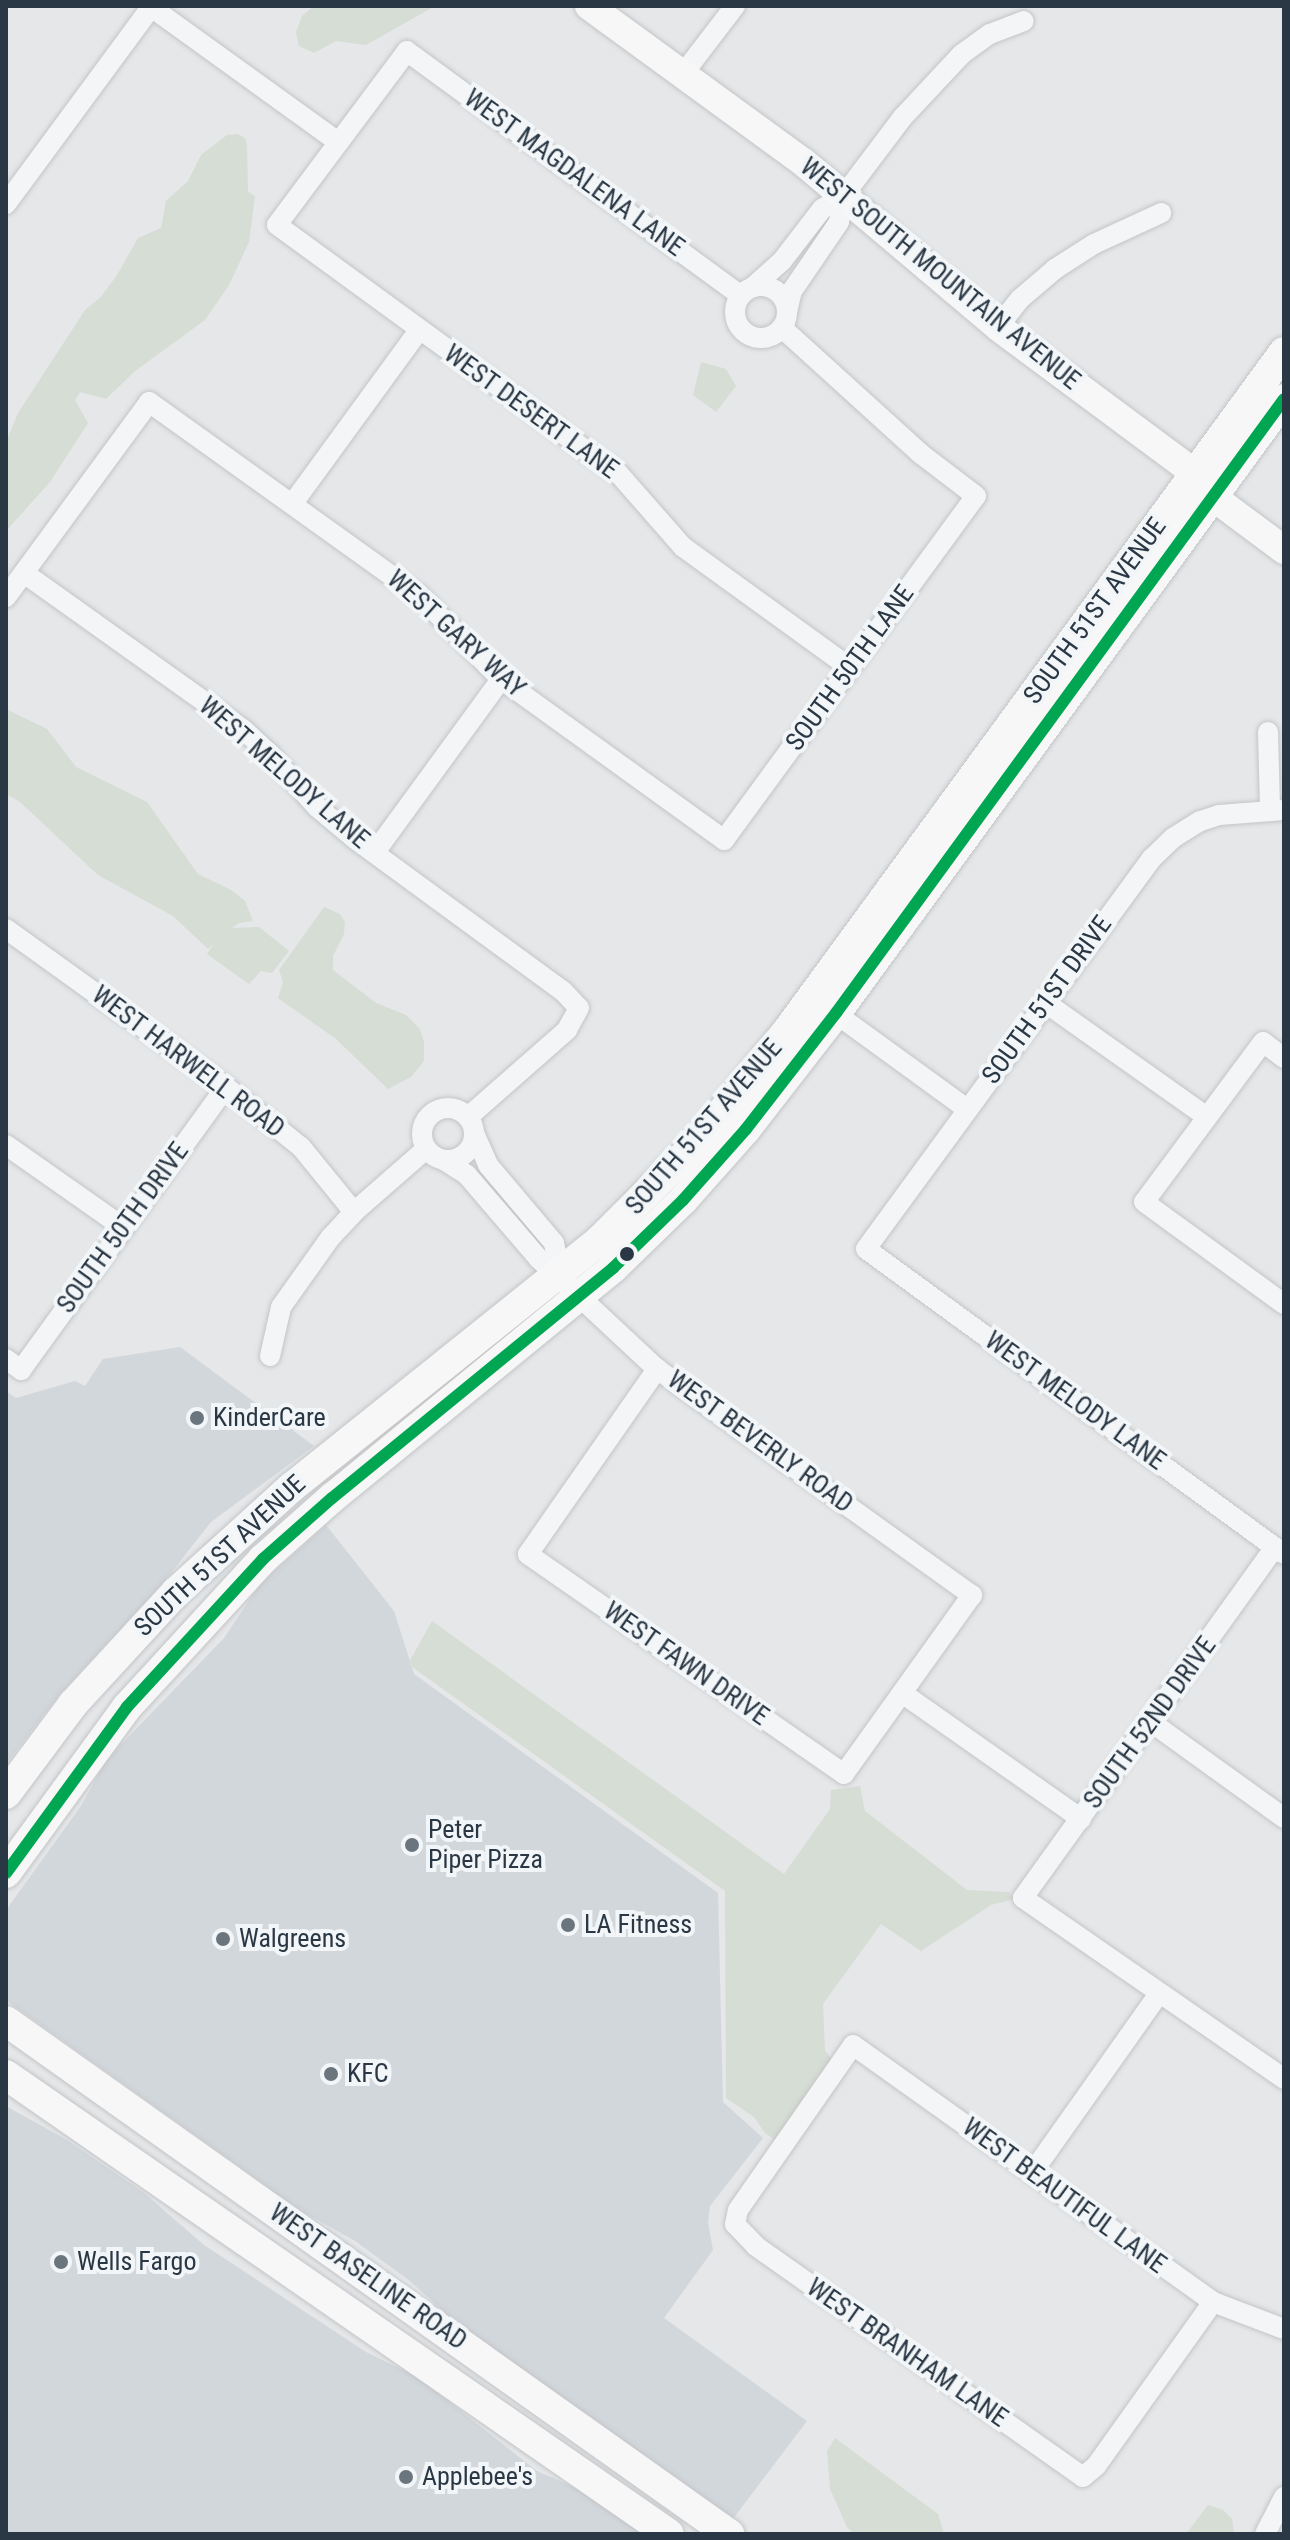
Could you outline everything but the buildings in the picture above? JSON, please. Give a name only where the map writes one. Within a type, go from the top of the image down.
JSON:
[{"type":"main road","name":"SOUTH 51ST AVENUE","points":[[6,1873],[127,1707],[263,1559],[368,1468],[579,1298],[647,1237],[716,1164],[824,1005],[1204,485],[1284,352]]},
{"type":"main road","name":"SOUTH 51ST AVENUE","points":[[1204,485],[1284,399]]},
{"type":"main road","name":"SOUTH 51ST AVENUE","points":[[6,1794],[73,1704],[176,1592],[292,1487],[560,1275],[622,1221],[824,1005]]},
{"type":"main road","name":"WEST BASELINE ROAD","points":[[6,2021],[729,2534]]},
{"type":"main road","name":"WEST BASELINE ROAD","points":[[6,2075],[669,2534]]},
{"type":"street","points":[[6,204],[152,6],[338,142]]},
{"type":"street","name":"WEST SOUTH MOUNTAIN AVENUE","points":[[589,6],[844,195],[998,327],[1284,550]]},
{"type":"street","points":[[683,74],[735,6]]},
{"type":"street","points":[[844,195],[839,222],[792,291],[784,320],[770,337],[747,335],[734,316],[746,291],[782,261],[822,209],[844,195],[903,117],[962,54],[990,34],[1024,21]]},
{"type":"street","name":"WEST MAGDALENA LANE","points":[[338,142],[407,51],[746,291],[766,286],[779,293],[784,320],[921,454],[976,496]]},
{"type":"street","name":"WEST DESERT LANE","points":[[338,142],[277,225],[619,474],[683,547],[850,668]]},
{"type":"street","points":[[998,327],[1020,299],[1055,269],[1094,244],[1161,213]]},
{"type":"street","points":[[293,503],[419,330]]},
{"type":"street","name":"WEST GARY WAY","points":[[24,573],[149,402],[419,595],[501,679],[724,840]]},
{"type":"street","name":"SOUTH 50TH LANE","points":[[724,840],[976,496]]},
{"type":"street","points":[[6,597],[24,573]]},
{"type":"street","name":"WEST MELODY LANE","points":[[24,573],[244,730],[317,807],[563,991],[579,1008],[567,1030],[471,1125]]},
{"type":"street","points":[[375,852],[501,679]]},
{"type":"street","points":[[1268,732],[1277,810]]},
{"type":"street","name":"SOUTH 51ST DRIVE","points":[[866,1249],[1140,873],[1173,838],[1200,821],[1219,815],[1277,810]]},
{"type":"street","name":"WEST HARWELL ROAD","points":[[6,929],[226,1087],[301,1147],[354,1212]]},
{"type":"street","points":[[1046,1003],[1207,1117]]},
{"type":"street","points":[[824,1005],[967,1109]]},
{"type":"street","points":[[1284,1058],[1263,1042],[1144,1202],[1284,1304]]},
{"type":"street","name":"SOUTH 50TH DRIVE","points":[[14,1364],[124,1228],[226,1087]]},
{"type":"street","points":[[270,1356],[281,1307],[330,1238],[354,1212],[435,1154],[465,1154],[471,1125],[451,1108],[432,1112],[422,1129],[435,1154]]},
{"type":"street","name":"WEST BEVERLY ROAD","points":[[471,1125],[488,1165],[554,1243],[560,1275]]},
{"type":"street","points":[[6,1145],[124,1228]]},
{"type":"street","name":"WEST BEVERLY ROAD","points":[[435,1154],[467,1175],[539,1259],[560,1275],[579,1298],[657,1369],[972,1595],[902,1693]]},
{"type":"street","name":"WEST MELODY LANE","points":[[866,1249],[1280,1550]]},
{"type":"street","name":"WEST FAWN DRIVE","points":[[657,1369],[528,1554],[844,1774],[902,1693]]},
{"type":"street","name":"SOUTH 52ND DRIVE","points":[[1158,1995],[1023,1898],[1280,1550]]},
{"type":"street","points":[[902,1693],[1081,1819]]},
{"type":"street","points":[[1151,1722],[1284,1818]]},
{"type":"street","points":[[1032,2173],[1158,1995],[1284,2079]]},
{"type":"street","name":"WEST BEAUTIFUL LANE","points":[[735,2224],[738,2210],[853,2045],[1213,2302],[1284,2329]]},
{"type":"street","name":"WEST BRANHAM LANE","points":[[735,2224],[756,2246],[1083,2477],[1096,2466],[1213,2302]]},
{"type":"street","points":[[1265,2534],[1284,2497]]},
{"type":"shaded area","points":[[314,6],[435,6],[366,45],[336,41],[314,53],[299,46],[296,32],[302,16]]},
{"type":"shaded area","points":[[238,134],[246,139],[248,192],[255,196],[249,242],[229,285],[205,320],[135,371],[106,399],[80,392],[75,400],[88,423],[50,482],[6,531],[6,442],[18,413],[85,310],[101,297],[117,275],[138,238],[161,228],[166,201],[188,181],[201,155],[227,135]]},
{"type":"shaded area","points":[[701,362],[726,369],[736,386],[716,412],[693,395]]},
{"type":"shaded area","points":[[6,709],[47,729],[76,767],[147,802],[198,874],[231,890],[245,901],[253,921],[239,923],[232,928],[259,927],[289,951],[272,973],[261,971],[249,984],[207,954],[214,943],[208,949],[173,916],[98,875],[20,802],[6,794]]},
{"type":"shaded area","points":[[324,907],[340,914],[345,922],[344,934],[333,956],[333,970],[376,1003],[406,1015],[420,1029],[424,1061],[411,1077],[388,1089],[336,1039],[278,998],[283,982],[279,970]]},
{"type":"shaded area","points":[[180,1347],[314,1446],[211,1522],[163,1583],[59,1695],[6,1764],[6,1391],[16,1398],[75,1381],[85,1386],[103,1359]]},
{"type":"shaded area","points":[[326,1525],[394,1611],[414,1674],[718,1893],[723,2102],[763,2138],[710,2206],[708,2222],[713,2250],[664,2318],[807,2421],[732,2520],[464,2330],[410,2281],[355,2241],[300,2210],[6,2000],[6,1910],[81,1806],[107,1759],[224,1638],[260,1584]]},
{"type":"shaded area","points":[[432,1621],[784,1874],[830,1809],[831,1790],[860,1786],[865,1811],[967,1890],[1009,1892],[1014,1899],[991,1905],[921,1951],[881,1924],[823,2004],[825,2051],[832,2059],[775,2140],[765,2133],[754,2117],[726,2098],[725,1891],[408,1664]]},
{"type":"shaded area","points":[[6,2106],[67,2140],[143,2192],[204,2245],[366,2352],[419,2378],[537,2471],[590,2494],[647,2534],[6,2534]]},
{"type":"shaded area","points":[[835,2438],[938,2514],[944,2534],[854,2534],[847,2527],[830,2489],[827,2451]]},
{"type":"shaded area","points":[[1208,2505],[1223,2510],[1232,2519],[1234,2534],[1186,2534]]},
{"type":"transit line","points":[[6,1873],[127,1707],[263,1559],[332,1498],[613,1268],[683,1200],[746,1129],[836,1013],[1284,399]]},
{"type":"place","name":"KinderCare","points":[[197,1418]]},
{"type":"place","name":"Peter Piper Pizza","points":[[412,1845]]},
{"type":"place","name":"LA Fitness","points":[[568,1925]]},
{"type":"place","name":"Walgreens","points":[[223,1939]]},
{"type":"place","name":"KFC","points":[[331,2074]]},
{"type":"place","name":"Wells Fargo","points":[[61,2262]]},
{"type":"place","name":"Applebee's","points":[[406,2477]]}]
